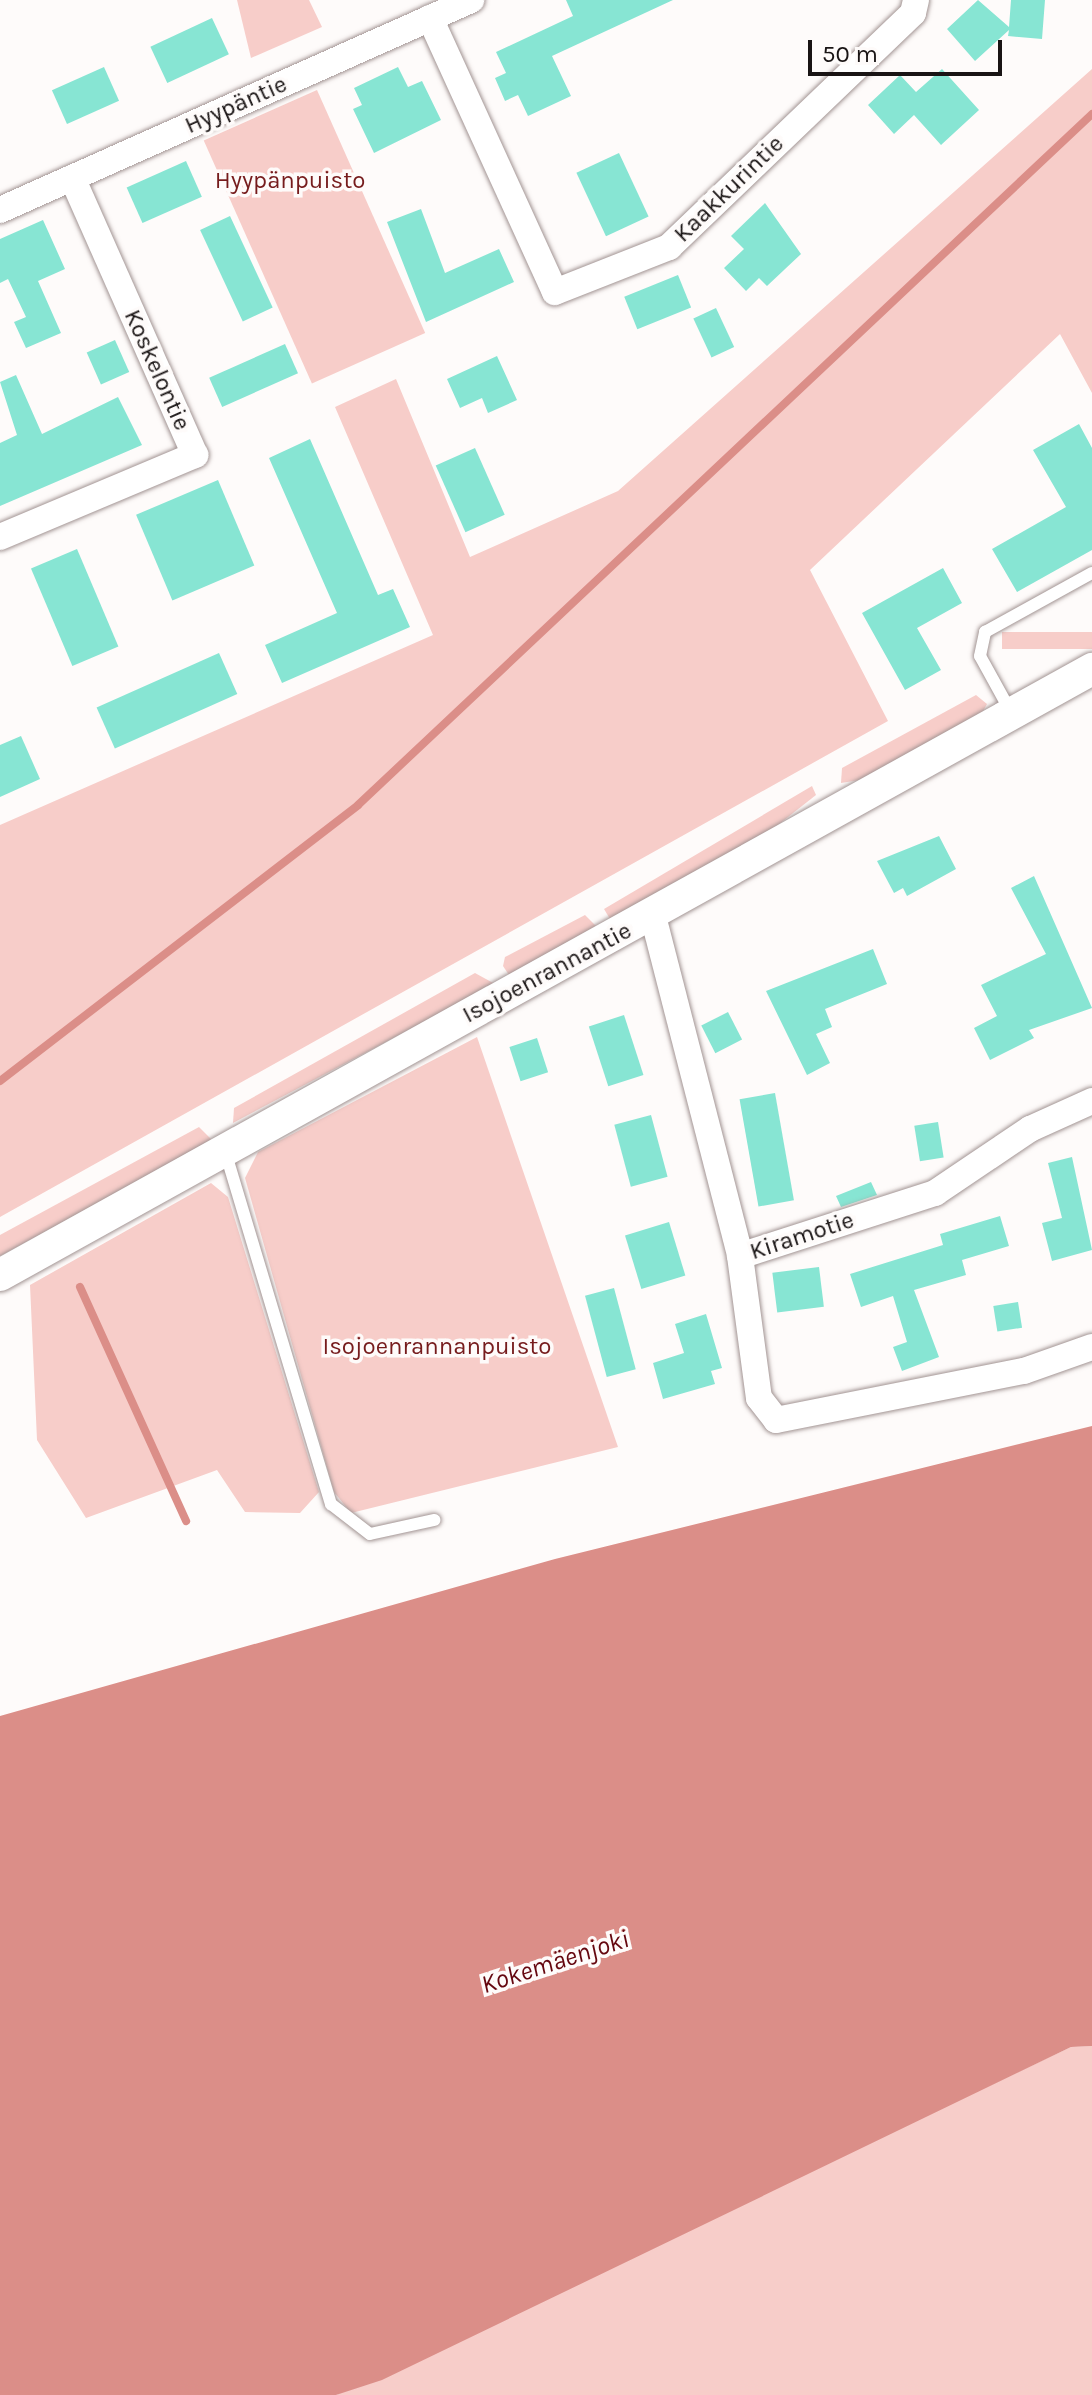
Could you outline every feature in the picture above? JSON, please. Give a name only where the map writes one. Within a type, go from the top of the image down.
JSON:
[{"type":"street","name":"Hyypäntie","points":[[0,210],[471,0]]},
{"type":"street","name":"Kaakkurintie","points":[[430,18],[555,292],[669,247],[913,13],[916,0]]},
{"type":"street","name":"Koskelontie","points":[[0,537],[195,455],[72,178]]},
{"type":"street","name":"Isojoenrannantie","points":[[0,1275],[224,1148],[653,916],[1092,669]]},
{"type":"street","name":"Kiramotie","points":[[653,916],[740,1256],[935,1193],[1030,1129],[1092,1101]]},
{"type":"street","points":[[740,1256],[759,1398],[776,1420],[1024,1371],[1092,1347]]},
{"type":"lane","points":[[1012,714],[980,656],[985,632],[1092,573]]},
{"type":"lane","points":[[224,1148],[331,1504],[370,1534],[434,1520]]},
{"type":"green space","points":[[237,0],[309,0],[322,27],[251,58]]},
{"type":"green space","points":[[1092,69],[1092,393],[1060,334],[810,570],[888,721],[0,1217],[0,825],[433,635],[335,407],[396,379],[470,557],[618,491]]},
{"type":"green space","name":"Hyypänpuisto","points":[[317,90],[425,333],[312,383],[204,140]]},
{"type":"green space","points":[[1002,632],[1092,632],[1092,649],[1002,649]]},
{"type":"green space","points":[[976,695],[987,704],[982,713],[866,779],[841,783],[842,768]]},
{"type":"green space","points":[[812,786],[816,795],[760,839],[610,919],[604,909]]},
{"type":"green space","points":[[585,915],[596,926],[509,975],[503,966],[505,957]]},
{"type":"green space","points":[[475,973],[495,984],[233,1123],[234,1108]]},
{"type":"green space","name":"Isojoenrannanpuisto","points":[[477,1037],[618,1447],[351,1513],[334,1492],[245,1178],[258,1152]]},
{"type":"green space","points":[[199,1127],[211,1139],[205,1145],[0,1256],[0,1235]]},
{"type":"green space","name":"Isojoenrannanpuisto","points":[[211,1183],[228,1197],[319,1492],[300,1513],[245,1512],[217,1470],[86,1518],[37,1440],[30,1285]]},
{"type":"green space","points":[[1092,2046],[1092,2395],[336,2395],[1071,2047]]},
{"type":"water","name":"Kokemäenjoki","points":[[1092,1426],[1092,2046],[1071,2047],[382,2380],[336,2395],[0,2395],[0,1716],[555,1559]]},
{"type":"building","points":[[566,0],[673,0],[552,56],[571,96],[528,116],[518,95],[505,101],[495,78],[506,73],[496,52],[573,16]]},
{"type":"building","points":[[978,0],[1009,27],[1011,0],[1045,0],[1042,39],[1008,36],[1009,30],[975,61],[947,29]]},
{"type":"building","points":[[212,18],[229,54],[167,83],[150,47]]},
{"type":"building","points":[[104,67],[119,101],[67,124],[52,90]]},
{"type":"building","points":[[398,67],[408,87],[422,81],[441,120],[374,153],[353,109],[362,105],[354,88]]},
{"type":"building","points":[[942,69],[979,110],[941,145],[914,115],[894,134],[868,105],[900,75],[916,92]]},
{"type":"building","points":[[619,153],[649,216],[606,236],[576,173]]},
{"type":"building","points":[[186,161],[202,197],[142,223],[127,187]]},
{"type":"building","points":[[765,203],[801,254],[767,286],[759,278],[746,291],[724,268],[744,249],[731,236]]},
{"type":"building","points":[[421,209],[445,273],[499,249],[514,282],[426,322],[387,222]]},
{"type":"building","points":[[230,216],[273,308],[243,321],[200,230]]},
{"type":"building","points":[[43,220],[65,269],[38,281],[61,333],[26,348],[14,322],[26,317],[8,279],[0,283],[0,239]]},
{"type":"building","points":[[678,275],[691,307],[637,329],[624,297]]},
{"type":"building","points":[[716,308],[734,347],[712,358],[693,319]]},
{"type":"building","points":[[115,340],[129,372],[101,385],[87,353]]},
{"type":"building","points":[[285,344],[298,373],[222,407],[209,378]]},
{"type":"building","points":[[497,356],[517,400],[488,413],[482,398],[460,408],[447,379]]},
{"type":"building","points":[[16,375],[42,434],[118,397],[142,445],[0,506],[0,443],[17,435],[0,382]]},
{"type":"building","points":[[1079,424],[1092,448],[1092,550],[1017,592],[992,549],[1066,507],[1033,450]]},
{"type":"building","points":[[310,439],[378,595],[393,589],[410,627],[282,683],[265,645],[337,613],[269,458]]},
{"type":"building","points":[[475,448],[505,515],[465,532],[436,465]]},
{"type":"building","points":[[218,480],[254,566],[172,600],[136,515]]},
{"type":"building","points":[[77,549],[118,647],[72,666],[31,569]]},
{"type":"building","points":[[943,568],[962,603],[917,628],[941,670],[905,690],[862,613]]},
{"type":"building","points":[[219,653],[237,694],[115,749],[97,708]]},
{"type":"building","points":[[21,736],[40,779],[0,797],[0,745]]},
{"type":"building","points":[[939,836],[956,869],[907,896],[903,888],[894,893],[877,861]]},
{"type":"building","points":[[1034,876],[1092,1008],[1029,1030],[1034,1038],[990,1060],[974,1028],[997,1016],[981,985],[1046,954],[1011,888]]},
{"type":"building","points":[[873,949],[887,984],[825,1009],[832,1027],[816,1034],[830,1063],[807,1075],[766,991]]},
{"type":"building","points":[[728,1012],[742,1040],[715,1053],[701,1026]]},
{"type":"building","points":[[624,1015],[643,1075],[608,1086],[589,1026]]},
{"type":"building","points":[[537,1038],[548,1072],[521,1081],[509,1047]]},
{"type":"building","points":[[775,1093],[794,1200],[758,1207],[740,1099]]},
{"type":"building","points":[[651,1115],[668,1177],[631,1187],[614,1125]]},
{"type":"building","points":[[938,1122],[944,1158],[920,1161],[914,1126]]},
{"type":"building","points":[[1072,1157],[1092,1250],[1052,1261],[1042,1223],[1062,1218],[1048,1163]]},
{"type":"building","points":[[871,1182],[877,1195],[841,1207],[836,1196]]},
{"type":"building","points":[[1000,1216],[1009,1246],[962,1260],[966,1275],[914,1290],[939,1357],[902,1371],[893,1347],[907,1342],[893,1296],[861,1307],[850,1274],[943,1245],[940,1234]]},
{"type":"building","points":[[669,1222],[685,1276],[641,1289],[625,1235]]},
{"type":"building","points":[[819,1267],[824,1307],[777,1312],[772,1273]]},
{"type":"building","points":[[614,1288],[636,1369],[607,1377],[585,1296]]},
{"type":"building","points":[[1018,1302],[1022,1328],[997,1332],[993,1306]]},
{"type":"building","points":[[706,1314],[722,1368],[711,1371],[715,1384],[663,1399],[653,1363],[684,1353],[675,1324]]},
{"type":"waterway","points":[[0,1081],[358,805],[1092,114]]},
{"type":"waterway","points":[[80,1287],[186,1521]]}]
